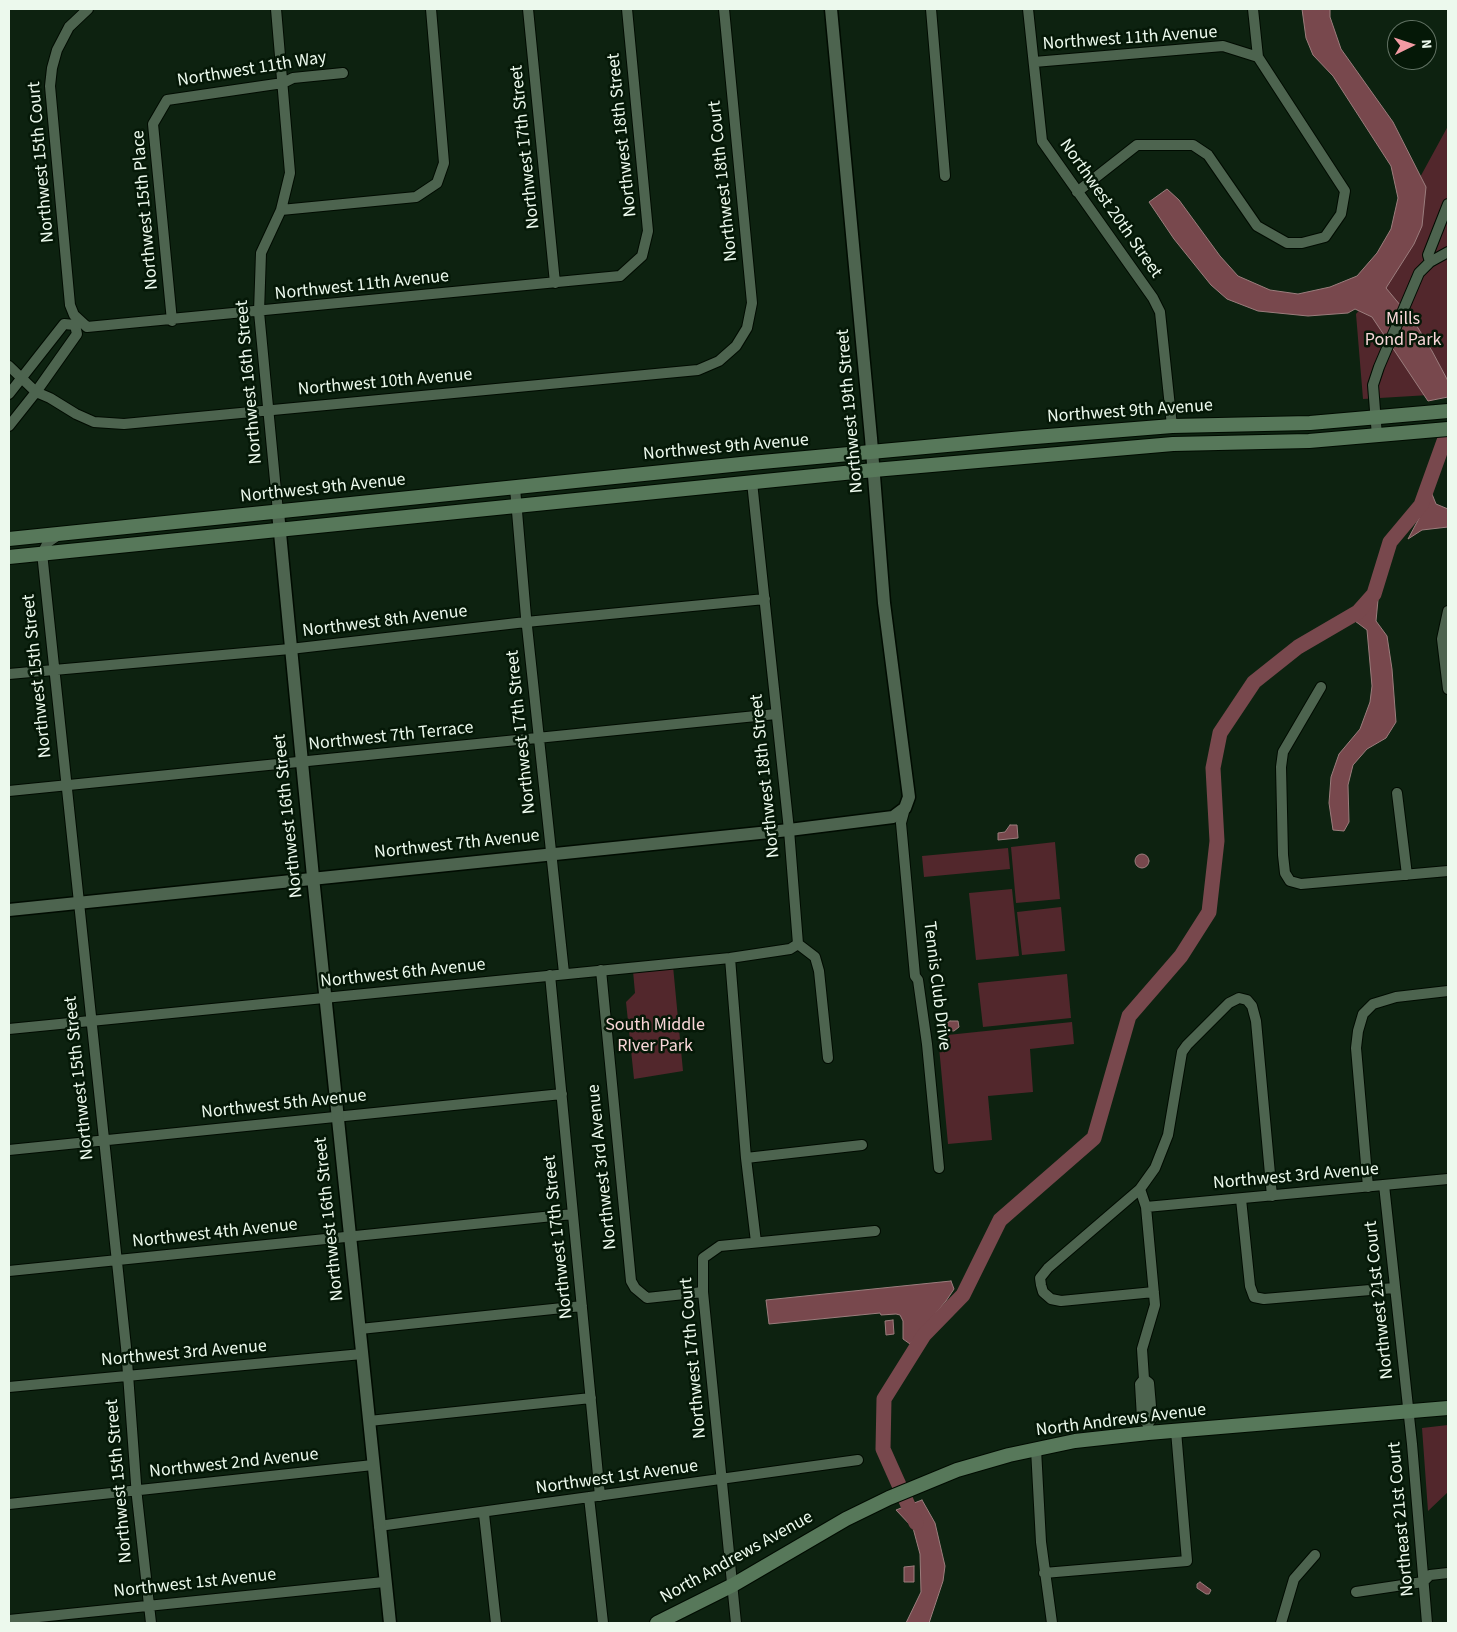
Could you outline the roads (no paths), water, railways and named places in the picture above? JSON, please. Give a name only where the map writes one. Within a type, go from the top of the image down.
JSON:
[{"type":"main road","name":"Northwest 9th Avenue","points":[[9,539],[56,536],[873,453],[1172,426],[1310,423],[1448,411]]},
{"type":"main road","points":[[1173,444],[1200,425]]},
{"type":"main road","points":[[1145,446],[1166,435],[1172,426]]},
{"type":"main road","name":"Northwest 9th Avenue","points":[[9,557],[874,470],[1173,444],[1310,441],[1448,429]]},
{"type":"main road","name":"North Andrews Avenue","points":[[657,1623],[733,1585],[846,1519],[916,1485],[975,1465],[1075,1441],[1148,1428],[1176,1431],[1448,1408]]},
{"type":"street","name":"Northwest 15th Court","points":[[78,323],[70,305],[50,86],[57,50],[69,28],[88,9]]},
{"type":"street","name":"Northwest 16th Street","points":[[276,9],[290,173],[281,210],[261,253],[259,312],[290,649],[384,1582],[390,1623]]},
{"type":"street","points":[[281,210],[416,197],[437,183],[444,163],[431,9]]},
{"type":"street","name":"Northwest 17th Street","points":[[528,9],[556,283]]},
{"type":"street","name":"Northwest 18th Street","points":[[627,9],[648,231],[642,256]]},
{"type":"street","name":"Northwest 18th Court","points":[[724,9],[752,303],[746,328],[736,346]]},
{"type":"street","name":"Northwest 19th Street","points":[[831,9],[873,453],[884,603],[908,797],[904,808]]},
{"type":"street","points":[[931,9],[945,176]]},
{"type":"street","name":"Northwest 20th Street","points":[[1028,9],[1042,141],[1153,298],[1160,312],[1172,426]]},
{"type":"street","points":[[1077,192],[1137,145],[1193,145],[1208,155],[1257,226],[1287,243],[1302,243],[1325,236],[1341,214],[1345,191],[1258,57],[1254,9]]},
{"type":"street","name":"Northwest 11th Avenue","points":[[1034,62],[1223,46],[1258,57]]},
{"type":"street","name":"Northwest 11th Way","points":[[167,100],[283,83],[293,78],[343,73]]},
{"type":"street","name":"Northwest 15th Place","points":[[167,100],[153,124],[172,320]]},
{"type":"street","points":[[1430,262],[1428,255],[1448,207]]},
{"type":"street","points":[[1377,436],[1373,385],[1379,367],[1419,273],[1430,262],[1448,252]]},
{"type":"street","name":"Northwest 11th Avenue","points":[[78,323],[86,327],[172,320],[620,276],[642,256]]},
{"type":"street","points":[[9,394],[64,324],[78,323],[77,334],[36,392],[9,426]]},
{"type":"street","name":"Northwest 10th Avenue","points":[[36,392],[94,422],[108,424],[698,370],[719,361],[736,346]]},
{"type":"street","points":[[9,366],[36,392]]},
{"type":"street","name":"Northwest 18th Street","points":[[752,482],[789,830],[798,944]]},
{"type":"street","name":"Northwest 17th Street","points":[[515,488],[526,622],[564,973]]},
{"type":"street","points":[[42,554],[48,542],[56,536]]},
{"type":"street","name":"Northwest 15th Street","points":[[42,554],[116,1261],[150,1623]]},
{"type":"street","name":"Northwest 8th Avenue","points":[[9,674],[290,649],[526,622],[765,599]]},
{"type":"street","points":[[1448,611],[1442,639],[1448,690]]},
{"type":"street","points":[[1321,687],[1283,752],[1281,767],[1283,855],[1285,873],[1290,881],[1301,884],[1448,871]]},
{"type":"street","name":"Northwest 7th Terrace","points":[[9,791],[776,714]]},
{"type":"street","points":[[1397,793],[1407,875]]},
{"type":"street","name":"Northwest 7th Avenue","points":[[9,910],[313,877],[789,830],[893,817],[904,808]]},
{"type":"street","name":"Tennis Club Drive","points":[[904,808],[901,823],[915,976],[918,980],[927,1044],[939,1168]]},
{"type":"street","points":[[798,944],[815,958],[819,971],[828,1058]]},
{"type":"street","name":"Northwest 6th Avenue","points":[[9,1029],[730,958],[790,949],[798,944]]},
{"type":"street","points":[[730,958],[746,1158],[756,1242],[875,1231]]},
{"type":"street","name":"Northwest 3rd Avenue","points":[[602,970],[630,1272],[635,1288],[647,1298],[703,1292]]},
{"type":"street","name":"Northwest 17th Street","points":[[550,975],[600,1496]]},
{"type":"street","points":[[1368,1187],[1356,1048],[1363,1014],[1373,1004],[1396,997],[1448,991]]},
{"type":"street","points":[[1154,1292],[1060,1301],[1051,1299],[1043,1292],[1040,1278],[1048,1268],[1140,1189],[1155,1168],[1168,1135],[1182,1052],[1187,1044],[1229,1003],[1239,998],[1247,1000],[1252,1006],[1256,1021],[1272,1196]]},
{"type":"street","name":"Northwest 5th Avenue","points":[[9,1150],[562,1094]]},
{"type":"street","points":[[746,1158],[862,1145]]},
{"type":"street","name":"Northwest 3rd Avenue","points":[[1146,1207],[1448,1179]]},
{"type":"street","name":"Northwest 21st Court","points":[[1384,1185],[1408,1412]]},
{"type":"street","points":[[1140,1189],[1146,1207],[1155,1305],[1142,1349],[1144,1379],[1149,1383],[1152,1418],[1148,1428]]},
{"type":"street","points":[[1241,1199],[1250,1286],[1254,1297],[1264,1299],[1394,1288]]},
{"type":"street","name":"Northwest 4th Avenue","points":[[9,1271],[573,1214]]},
{"type":"street","name":"Northwest 17th Court","points":[[736,1623],[703,1292],[703,1258],[710,1251],[720,1246],[756,1242]]},
{"type":"street","points":[[360,1329],[582,1306]]},
{"type":"street","name":"Northwest 3rd Avenue","points":[[9,1388],[362,1354]]},
{"type":"street","points":[[369,1421],[591,1398]]},
{"type":"street","name":"Northeast 21st Court","points":[[1408,1412],[1428,1623]]},
{"type":"street","points":[[1044,1573],[1187,1561],[1176,1431]]},
{"type":"street","points":[[1036,1450],[1044,1573],[1052,1623]]},
{"type":"street","name":"Northwest 1st Avenue","points":[[379,1526],[484,1514],[589,1497],[858,1460]]},
{"type":"street","name":"Northwest 2nd Avenue","points":[[9,1504],[373,1465]]},
{"type":"street","points":[[589,1497],[603,1623]]},
{"type":"street","points":[[484,1514],[496,1623]]},
{"type":"street","points":[[1281,1623],[1294,1579],[1316,1555]]},
{"type":"street","points":[[1356,1592],[1423,1582],[1430,1575],[1448,1573]]},
{"type":"street","name":"Northwest 1st Avenue","points":[[9,1620],[384,1582]]},
{"type":"waterway","points":[[916,1523],[883,1449],[884,1399],[924,1335],[963,1295],[1000,1220],[1094,1138],[1129,1016],[1181,956],[1209,912],[1217,841],[1213,768],[1220,733],[1254,682],[1298,647],[1358,612],[1374,594],[1390,542],[1421,505],[1448,430]]},
{"type":"park label","name":"Mills Pond Park","points":[[1403,330]]},
{"type":"park label","name":"South Middle RIver Park","points":[[655,1036]]}]
